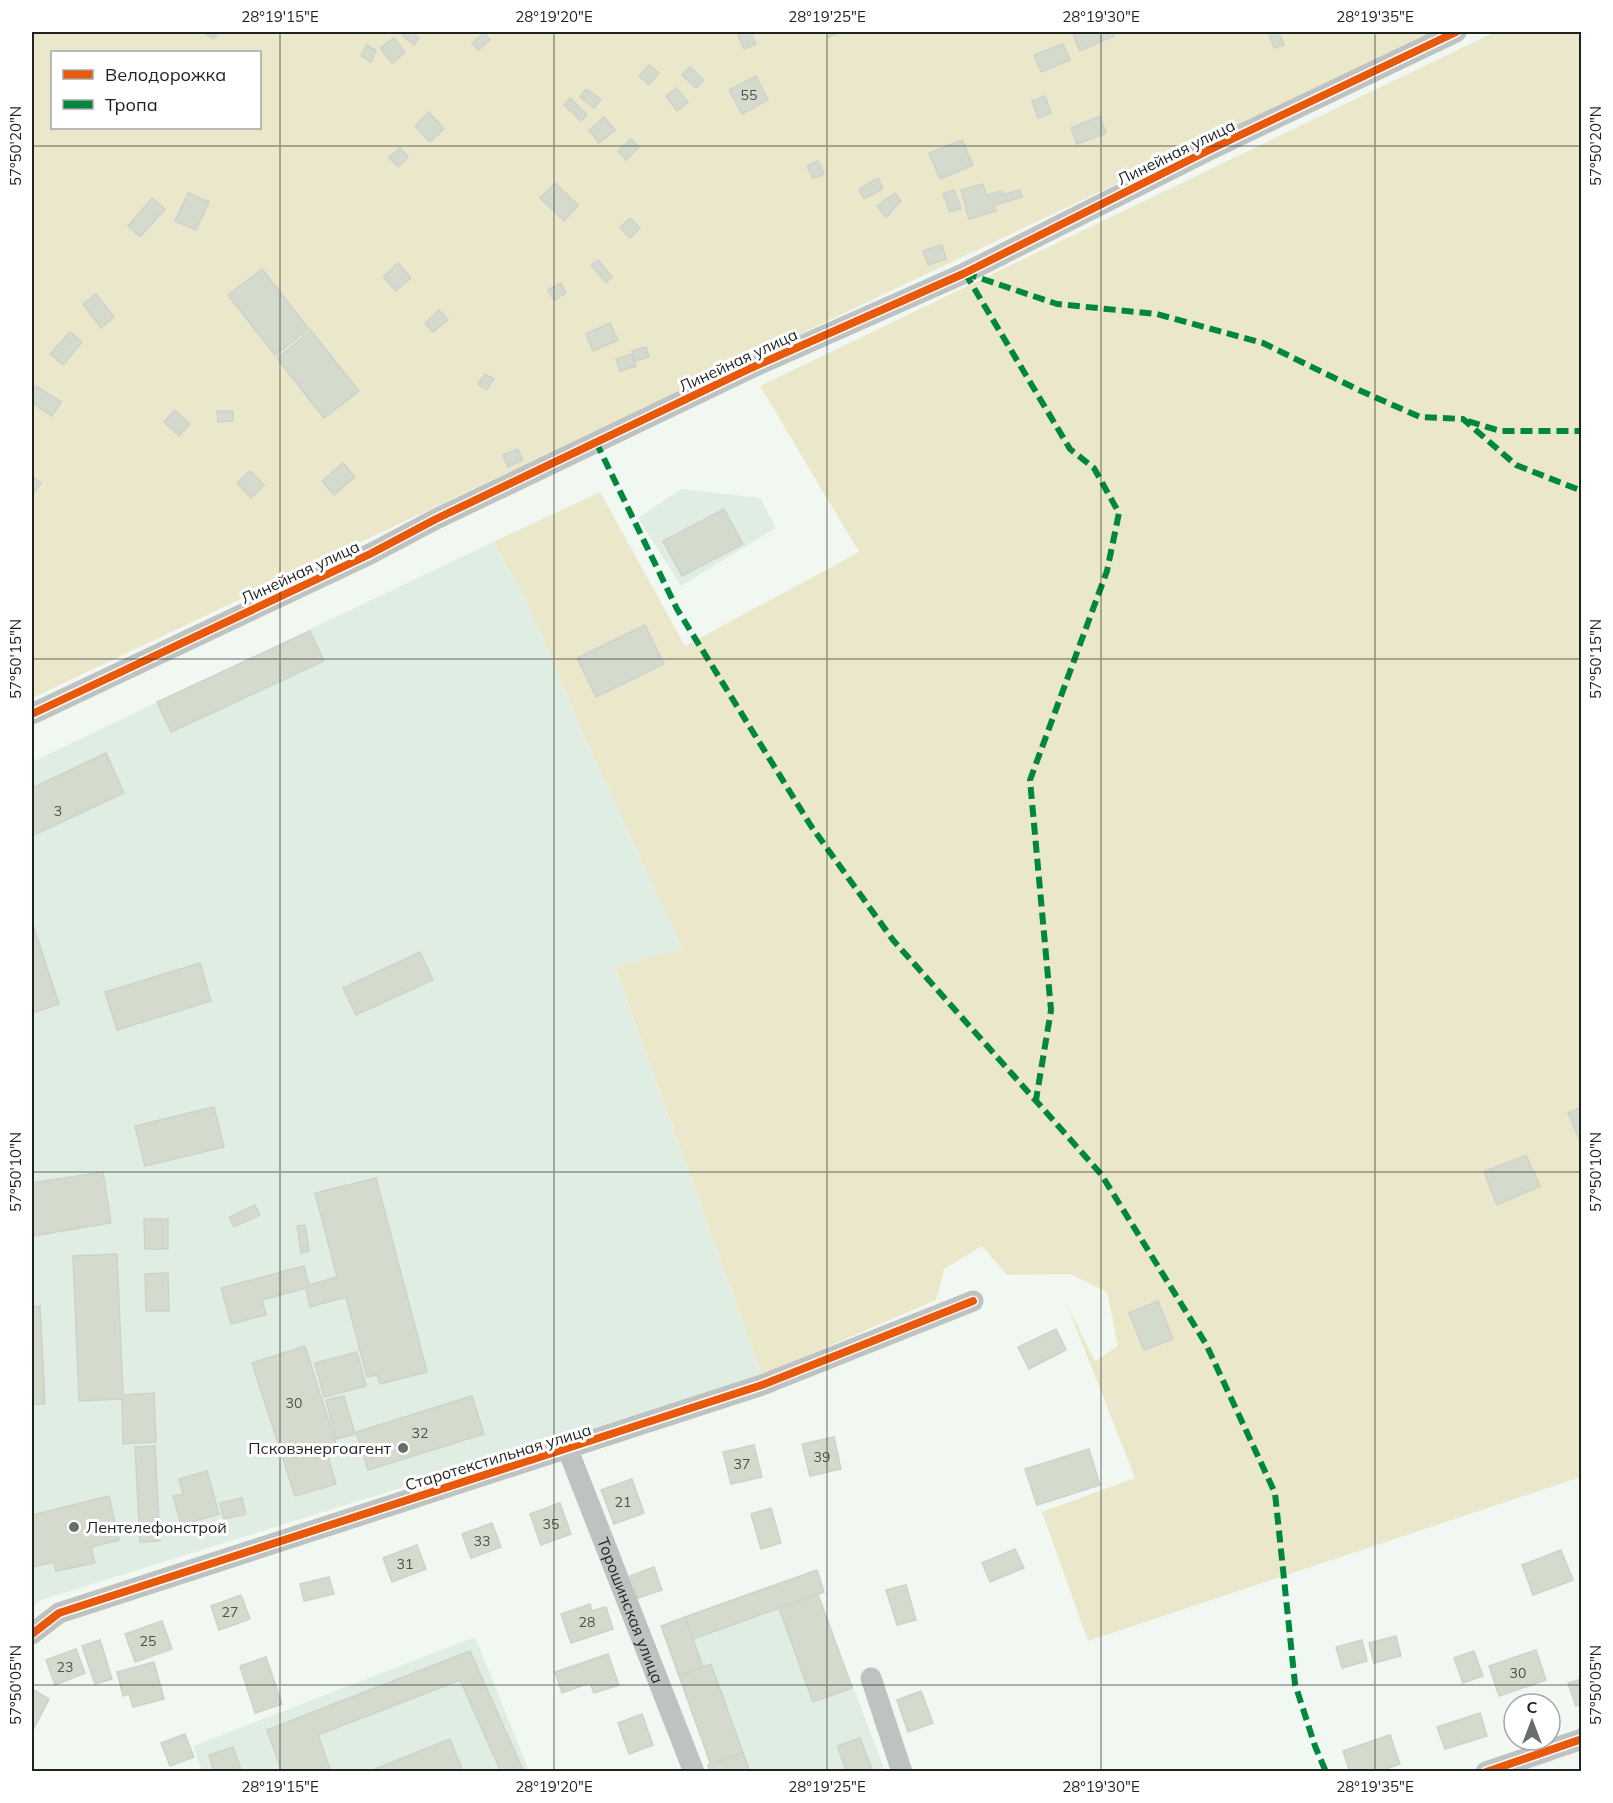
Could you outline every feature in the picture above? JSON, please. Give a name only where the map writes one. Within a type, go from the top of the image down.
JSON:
[{"type":"street","name":"Линейная улица","points":[[32,714],[370,554],[436,519],[741,373],[965,273],[1207,151],[1456,32]]},
{"type":"street","name":"Старотекстильная улица","points":[[32,1634],[59,1613],[353,1516],[568,1450],[762,1385],[973,1301]]},
{"type":"street","name":"Торошинская улица","points":[[568,1450],[694,1772]]},
{"type":"street","points":[[871,1677],[902,1772]]},
{"type":"street","points":[[1486,1772],[1581,1739]]},
{"type":"shaded area","points":[[32,32],[1437,32],[32,698]]},
{"type":"shaded area","points":[[1495,32],[1581,32],[1581,1477],[1088,1641],[1042,1512],[1135,1478],[1067,1305],[1095,1361],[1118,1346],[1107,1292],[1070,1274],[1007,1275],[982,1246],[944,1269],[936,1300],[762,1375],[615,967],[683,948],[590,749],[526,599],[493,542],[600,492],[685,646],[859,552],[760,386]]},
{"type":"shaded area","points":[[681,489],[760,498],[776,528],[681,586],[638,518]]},
{"type":"shaded area","points":[[493,542],[526,599],[590,749],[684,948],[615,968],[762,1375],[41,1600],[32,1608],[32,762]]},
{"type":"shaded area","points":[[817,1570],[824,1592],[818,1594],[885,1771],[710,1771],[710,1764],[661,1626]]},
{"type":"shaded area","points":[[475,1637],[529,1771],[202,1771],[193,1746]]},
{"type":"building","points":[[219,32],[213,39],[206,34]]},
{"type":"building","points":[[399,32],[413,32],[419,38],[414,45]]},
{"type":"building","points":[[751,32],[756,44],[744,49],[738,35]]},
{"type":"building","points":[[827,32],[839,32],[839,33],[829,37]]},
{"type":"building","points":[[1072,32],[1112,32],[1114,36],[1080,51]]},
{"type":"building","points":[[1268,32],[1279,32],[1284,45],[1274,48]]},
{"type":"building","points":[[484,33],[490,40],[478,50],[472,43]]},
{"type":"building","points":[[394,38],[405,53],[392,63],[380,48]]},
{"type":"building","points":[[1063,44],[1070,60],[1041,72],[1034,55]]},
{"type":"building","points":[[366,45],[376,50],[371,62],[361,56]]},
{"type":"building","points":[[649,65],[659,73],[649,85],[639,76]]},
{"type":"building","points":[[690,67],[704,80],[696,88],[682,75]]},
{"type":"building","points":[[756,76],[768,100],[742,114],[729,90]]},
{"type":"building","points":[[676,88],[688,102],[677,111],[666,96]]},
{"type":"building","points":[[586,89],[601,99],[594,108],[580,97]]},
{"type":"building","points":[[1045,96],[1051,113],[1038,118],[1032,101]]},
{"type":"building","points":[[570,98],[587,115],[581,121],[564,105]]},
{"type":"building","points":[[429,112],[444,129],[430,142],[415,126]]},
{"type":"building","points":[[1100,116],[1106,133],[1077,144],[1071,128]]},
{"type":"building","points":[[604,117],[615,130],[599,143],[589,130]]},
{"type":"building","points":[[631,139],[639,147],[626,160],[618,151]]},
{"type":"building","points":[[962,140],[973,165],[940,179],[929,153]]},
{"type":"building","points":[[400,148],[408,157],[398,167],[389,157]]},
{"type":"building","points":[[818,161],[824,174],[813,179],[807,166]]},
{"type":"building","points":[[878,178],[883,189],[864,199],[859,189]]},
{"type":"building","points":[[555,183],[578,205],[564,221],[540,198]]},
{"type":"building","points":[[983,184],[986,195],[1002,191],[1003,195],[1020,190],[1022,197],[994,205],[996,211],[969,219],[961,190]]},
{"type":"building","points":[[954,190],[961,208],[950,212],[943,194]]},
{"type":"building","points":[[188,193],[209,202],[196,230],[175,221]]},
{"type":"building","points":[[895,193],[901,201],[886,217],[877,206]]},
{"type":"building","points":[[152,198],[165,209],[140,237],[128,226]]},
{"type":"building","points":[[630,218],[640,228],[630,238],[620,227]]},
{"type":"building","points":[[942,245],[946,259],[928,265],[923,251]]},
{"type":"building","points":[[598,260],[612,277],[606,283],[591,265]]},
{"type":"building","points":[[398,263],[411,278],[396,291],[383,277]]},
{"type":"building","points":[[262,269],[309,329],[275,355],[228,295]]},
{"type":"building","points":[[561,283],[566,293],[554,300],[548,290]]},
{"type":"building","points":[[96,294],[114,317],[101,328],[83,304]]},
{"type":"building","points":[[439,310],[448,320],[433,332],[425,323]]},
{"type":"building","points":[[610,323],[618,340],[593,351],[586,334]]},
{"type":"building","points":[[311,331],[359,391],[324,418],[277,358]]},
{"type":"building","points":[[70,332],[82,342],[63,365],[50,354]]},
{"type":"building","points":[[646,347],[649,357],[635,361],[632,351]]},
{"type":"building","points":[[632,354],[636,366],[620,371],[616,359]]},
{"type":"building","points":[[485,374],[494,379],[486,390],[478,384]]},
{"type":"building","points":[[36,386],[61,402],[52,416],[32,403],[32,393]]},
{"type":"building","points":[[175,410],[190,424],[179,436],[164,422]]},
{"type":"building","points":[[217,411],[233,411],[233,421],[218,422]]},
{"type":"building","points":[[518,449],[523,460],[508,467],[503,455]]},
{"type":"building","points":[[343,463],[355,477],[334,495],[322,481]]},
{"type":"building","points":[[250,471],[264,485],[251,498],[237,483]]},
{"type":"building","points":[[32,476],[41,483],[32,495]]},
{"type":"building","points":[[724,509],[743,544],[682,576],[663,541]]},
{"type":"building","points":[[645,625],[664,664],[596,697],[577,658]]},
{"type":"building","points":[[310,631],[324,661],[171,732],[157,702]]},
{"type":"building","points":[[106,753],[124,793],[34,835],[32,788]]},
{"type":"building","points":[[32,922],[59,1004],[32,1013]]},
{"type":"building","points":[[420,952],[433,980],[356,1015],[343,988]]},
{"type":"building","points":[[200,963],[211,1001],[117,1030],[105,992]]},
{"type":"building","points":[[214,1107],[224,1147],[145,1166],[135,1126]]},
{"type":"building","points":[[1582,1107],[1582,1141],[1580,1141],[1568,1113]]},
{"type":"building","points":[[1526,1155],[1540,1186],[1497,1205],[1484,1172]]},
{"type":"building","points":[[103,1172],[111,1223],[32,1236],[32,1183]]},
{"type":"building","points":[[376,1178],[427,1372],[380,1384],[377,1375],[367,1377],[346,1297],[310,1307],[306,1288],[262,1300],[266,1315],[231,1324],[221,1288],[304,1266],[309,1285],[337,1277],[315,1193]]},
{"type":"building","points":[[255,1205],[260,1215],[234,1227],[229,1217]]},
{"type":"building","points":[[144,1219],[168,1219],[168,1249],[145,1249]]},
{"type":"building","points":[[305,1225],[309,1251],[301,1253],[297,1226]]},
{"type":"building","points":[[117,1254],[123,1395],[154,1393],[156,1442],[123,1444],[122,1399],[79,1401],[73,1256]]},
{"type":"building","points":[[168,1273],[169,1311],[146,1311],[145,1274]]},
{"type":"building","points":[[1158,1301],[1173,1339],[1144,1350],[1129,1313]]},
{"type":"building","points":[[40,1306],[45,1404],[32,1404],[32,1307]]},
{"type":"building","points":[[1056,1329],[1066,1350],[1029,1369],[1018,1347]]},
{"type":"building","points":[[305,1346],[336,1444],[325,1447],[336,1484],[295,1496],[252,1363]]},
{"type":"building","points":[[357,1352],[366,1386],[324,1397],[315,1363]]},
{"type":"building","points":[[344,1396],[355,1434],[336,1439],[326,1400]]},
{"type":"building","points":[[472,1396],[484,1434],[368,1470],[356,1432]]},
{"type":"building","points":[[834,1437],[841,1469],[810,1476],[802,1444]]},
{"type":"building","points":[[754,1445],[762,1477],[731,1484],[723,1452]]},
{"type":"building","points":[[155,1446],[160,1541],[140,1542],[135,1447]]},
{"type":"building","points":[[1089,1449],[1100,1485],[1037,1505],[1025,1469]]},
{"type":"building","points":[[207,1471],[219,1514],[181,1525],[173,1496],[183,1494],[179,1479]]},
{"type":"building","points":[[632,1479],[644,1513],[614,1524],[601,1490]]},
{"type":"building","name":"Лентелефонстрой","points":[[109,1496],[119,1540],[91,1547],[95,1563],[56,1571],[54,1562],[32,1567],[32,1515]]},
{"type":"building","points":[[242,1498],[246,1514],[224,1519],[220,1503]]},
{"type":"building","points":[[560,1503],[571,1534],[541,1545],[530,1514]]},
{"type":"building","points":[[771,1508],[781,1543],[761,1549],[751,1514]]},
{"type":"building","points":[[492,1523],[501,1547],[471,1558],[462,1534]]},
{"type":"building","points":[[417,1545],[426,1569],[392,1582],[383,1558]]},
{"type":"building","points":[[1015,1549],[1024,1568],[990,1582],[982,1563]]},
{"type":"building","points":[[1561,1550],[1573,1580],[1533,1595],[1522,1565]]},
{"type":"building","points":[[654,1567],[662,1590],[638,1598],[630,1576]]},
{"type":"building","points":[[817,1570],[824,1592],[693,1639],[685,1617]]},
{"type":"building","points":[[329,1577],[334,1594],[304,1601],[300,1584]]},
{"type":"building","points":[[906,1585],[916,1620],[897,1625],[886,1590]]},
{"type":"building","points":[[818,1594],[852,1688],[813,1702],[779,1608]]},
{"type":"building","points":[[241,1595],[250,1619],[219,1630],[211,1606]]},
{"type":"building","points":[[590,1604],[592,1611],[606,1607],[613,1629],[571,1643],[561,1614]]},
{"type":"building","points":[[685,1617],[703,1667],[679,1676],[661,1626]]},
{"type":"building","points":[[162,1621],[172,1649],[135,1662],[125,1634]]},
{"type":"building","points":[[1396,1636],[1401,1656],[1374,1663],[1369,1643]]},
{"type":"building","points":[[100,1640],[112,1679],[95,1684],[82,1646]]},
{"type":"building","points":[[1362,1640],[1367,1661],[1342,1668],[1336,1647]]},
{"type":"building","points":[[76,1649],[85,1673],[55,1685],[46,1660]]},
{"type":"building","points":[[1536,1650],[1546,1680],[1511,1692],[1502,1692],[1499,1696],[1489,1666]]},
{"type":"building","points":[[470,1651],[524,1772],[501,1772],[460,1680],[318,1735],[331,1772],[282,1772],[267,1730]]},
{"type":"building","points":[[1474,1651],[1483,1676],[1463,1683],[1454,1658]]},
{"type":"building","points":[[608,1654],[619,1685],[594,1693],[590,1683],[562,1693],[555,1672]]},
{"type":"building","points":[[266,1657],[282,1704],[255,1713],[240,1666]]},
{"type":"building","points":[[154,1662],[164,1699],[133,1707],[129,1694],[123,1696],[117,1672]]},
{"type":"building","points":[[711,1664],[743,1753],[711,1765],[679,1676]]},
{"type":"building","points":[[1582,1679],[1582,1704],[1576,1706],[1568,1683]]},
{"type":"building","points":[[32,1689],[49,1699],[32,1732]]},
{"type":"building","points":[[921,1691],[933,1723],[908,1732],[897,1700]]},
{"type":"building","points":[[1480,1713],[1487,1736],[1445,1749],[1437,1727]]},
{"type":"building","points":[[642,1714],[653,1745],[629,1754],[618,1723]]},
{"type":"building","points":[[185,1734],[194,1757],[170,1766],[161,1743]]},
{"type":"building","points":[[1390,1735],[1400,1764],[1378,1772],[1350,1772],[1343,1751]]},
{"type":"building","points":[[860,1738],[873,1772],[847,1772],[837,1746]]},
{"type":"building","points":[[450,1739],[463,1772],[368,1772]]},
{"type":"building","points":[[233,1747],[242,1772],[214,1772],[209,1755]]},
{"type":"building","points":[[743,1753],[750,1772],[710,1772],[708,1765]]},
{"type":"marked path","points":[[965,273],[1070,449],[1094,468],[1119,513],[1107,571],[1030,780],[1051,1010],[1036,1100]]},
{"type":"marked path","points":[[965,273],[1057,304],[1157,314],[1263,343],[1420,417],[1463,419],[1516,465],[1582,491]]},
{"type":"marked path","points":[[1468,421],[1500,431],[1582,431]]},
{"type":"marked path","points":[[596,442],[677,609],[811,826],[893,940],[1101,1174],[1206,1344],[1275,1493],[1295,1684],[1326,1772]]},
{"type":"cycle path","points":[[32,714],[370,554],[436,519],[751,368],[965,273],[1207,151],[1456,32]]},
{"type":"cycle path","points":[[32,1634],[59,1613],[762,1385],[973,1301]]},
{"type":"cycle path","points":[[1486,1772],[1582,1739]]},
{"type":"place","name":"Псковэнергоагент","points":[[403,1448]]},
{"type":"place","name":"Лентелефонстрой","points":[[74,1527]]}]
